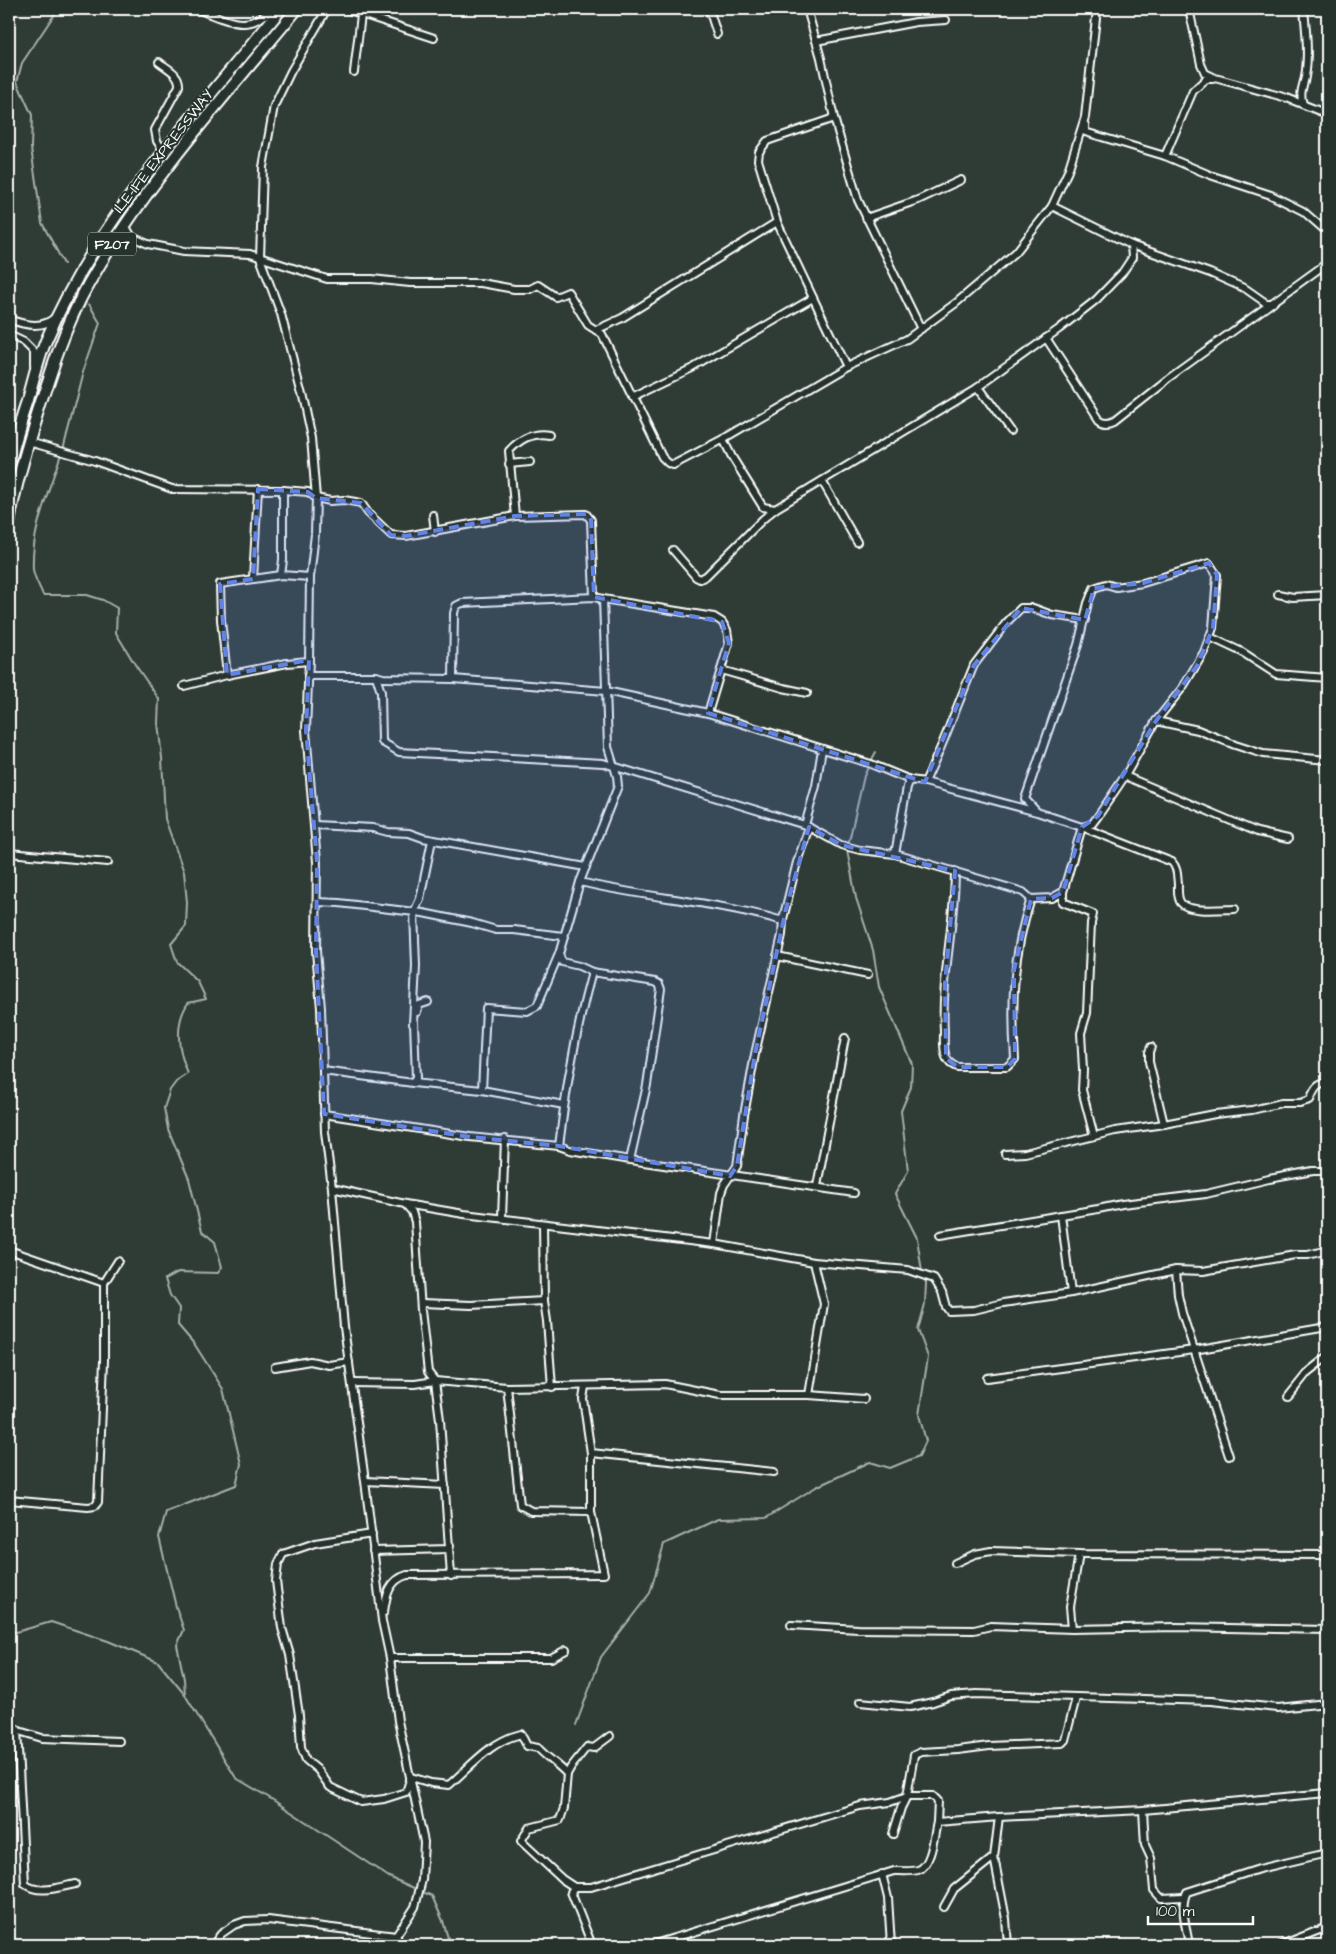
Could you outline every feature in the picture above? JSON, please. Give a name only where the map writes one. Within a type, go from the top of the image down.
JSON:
[{"type":"main road","name":"ILE-IFE EXPRESSWAY","points":[[9,466],[46,343],[63,307],[100,240],[132,193],[280,9]]},
{"type":"main road","name":"ILE-IFE EXPRESSWAY","points":[[9,524],[12,503],[28,442],[61,345],[88,285],[125,225],[150,190],[297,9]]},
{"type":"street","points":[[198,9],[236,23],[249,24],[258,20],[271,9]]},
{"type":"street","points":[[326,9],[291,71],[274,106],[263,167],[260,258],[281,314],[301,391],[311,438],[316,498],[315,534],[310,577],[306,730],[318,880],[316,951],[321,1008],[325,1132],[332,1188],[344,1327],[366,1481],[382,1620],[390,1658],[398,1721],[424,1842],[422,1880],[417,1898],[411,1915],[396,1936]]},
{"type":"street","points":[[346,9],[434,38]]},
{"type":"street","points":[[709,9],[717,34]]},
{"type":"street","points":[[808,9],[834,118],[858,200],[921,328]]},
{"type":"street","points":[[1078,140],[1081,141],[1082,134],[1085,132],[1097,9]]},
{"type":"street","points":[[1189,9],[1201,64],[1205,73],[1222,80],[1287,98],[1327,114]]},
{"type":"street","points":[[1303,104],[1301,92],[1307,65],[1304,9]]},
{"type":"street","points":[[354,72],[362,15]]},
{"type":"street","points":[[816,41],[916,22],[946,20]]},
{"type":"street","points":[[159,62],[177,75],[180,81],[155,130],[157,141],[164,152]]},
{"type":"street","points":[[1165,156],[1193,91],[1206,79],[1222,80]]},
{"type":"street","points":[[1287,98],[1301,92]]},
{"type":"street","points":[[125,225],[132,237],[148,244],[184,251],[250,254],[327,279],[372,279],[410,283],[481,283],[514,289],[530,289],[538,285],[556,297],[568,292],[588,325],[602,334],[662,457],[668,463],[678,464],[846,367],[907,339],[956,303],[1016,252],[1052,206],[1068,171],[1085,117]]},
{"type":"street","points":[[834,118],[767,140],[758,152],[758,160],[777,222],[846,367]]},
{"type":"street","points":[[1085,132],[1165,156],[1210,175],[1271,195],[1303,211],[1327,232]]},
{"type":"street","points":[[866,218],[918,200],[961,180]]},
{"type":"street","points":[[1052,206],[1131,245],[1210,273],[1246,290],[1266,303],[1273,303]]},
{"type":"street","points":[[596,330],[622,318],[777,222]]},
{"type":"street","points":[[673,550],[696,577],[703,578],[740,544],[763,519],[775,510],[978,387],[1096,300],[1122,273],[1132,258],[1131,245]]},
{"type":"street","points":[[1046,338],[1099,419],[1110,422],[1327,263]]},
{"type":"street","points":[[632,397],[693,368],[813,298]]},
{"type":"street","points":[[9,319],[21,324],[44,325],[53,319],[63,307]]},
{"type":"street","points":[[9,336],[24,342],[34,352],[34,380]]},
{"type":"street","points":[[978,387],[1010,431]]},
{"type":"street","points":[[515,516],[509,451],[516,443],[526,437],[538,433],[549,435]]},
{"type":"street","points":[[723,439],[763,507],[763,519]]},
{"type":"street","points":[[28,442],[95,461],[172,490],[283,490],[308,492],[316,498],[361,502],[368,513],[391,535],[406,536],[435,532],[515,516],[586,514],[590,516],[591,520],[594,598]]},
{"type":"street","points":[[509,464],[530,462]]},
{"type":"street","points":[[822,481],[856,542]]},
{"type":"street","points":[[253,579],[258,489]]},
{"type":"street","points":[[280,575],[283,560],[283,490]]},
{"type":"street","points":[[763,507],[775,510]]},
{"type":"street","points":[[433,515],[435,532]]},
{"type":"street","points":[[1037,812],[1025,799],[1078,646],[1088,603],[1094,588],[1106,584],[1116,587],[1143,583],[1209,563],[1217,575],[1213,628],[1204,652],[1183,687],[1156,721],[1125,776],[1092,824],[1082,827]]},
{"type":"street","points":[[227,675],[221,620],[220,584],[280,575],[310,577]]},
{"type":"street","points":[[1278,594],[1293,597],[1327,596]]},
{"type":"street","points":[[482,1090],[486,1008],[527,1011],[537,1006],[559,954],[580,882],[618,786],[617,776],[608,747],[603,599]]},
{"type":"street","points":[[453,679],[454,613],[456,606],[462,602],[603,599],[714,617],[722,622],[727,630],[728,643],[708,713]]},
{"type":"street","points":[[925,782],[974,665],[1006,623],[1021,608],[1033,608],[1052,615],[1085,620]]},
{"type":"street","points":[[1210,637],[1242,652],[1276,674],[1327,678]]},
{"type":"street","points":[[184,686],[287,663],[309,661]]},
{"type":"street","points":[[721,670],[782,688],[807,693]]},
{"type":"street","points":[[308,676],[453,679],[606,691],[708,713],[869,764],[910,780],[925,782],[1037,812],[1082,827],[1172,862],[1176,867],[1178,895],[1181,903],[1186,907],[1201,910],[1235,909]]},
{"type":"street","points":[[376,676],[381,692]]},
{"type":"street","points":[[383,678],[381,692],[382,742],[399,752],[603,763],[807,826],[841,845],[895,854],[1023,892],[1031,899],[1052,898],[1093,914],[1086,1012],[1080,1039],[1082,1098],[1094,1136]]},
{"type":"street","points":[[1156,721],[1198,730],[1263,754],[1327,760]]},
{"type":"street","points":[[714,1244],[721,1194],[724,1185],[737,1166],[755,1054],[782,935],[783,919],[816,786],[822,750]]},
{"type":"street","points":[[1125,776],[1257,832],[1288,839]]},
{"type":"street","points":[[895,854],[907,787],[910,780]]},
{"type":"street","points":[[315,825],[374,828],[388,832],[410,833],[432,840],[586,867]]},
{"type":"street","points":[[1063,902],[1063,892],[1082,827]]},
{"type":"street","points":[[414,1083],[416,1078],[416,1051],[413,1024],[416,966],[414,912],[420,899],[432,840]]},
{"type":"street","points":[[9,853],[108,862]]},
{"type":"street","points":[[955,871],[954,914],[946,971],[943,1021],[946,1058],[950,1064],[957,1067],[1007,1067],[1014,1059],[1014,970],[1031,899]]},
{"type":"street","points":[[580,882],[625,892],[669,897],[779,920],[783,919]]},
{"type":"street","points":[[1052,898],[1063,892]]},
{"type":"street","points":[[317,902],[414,912],[472,923],[496,930],[514,930],[563,936]]},
{"type":"street","points":[[559,954],[562,962],[580,966],[592,972],[655,982],[659,984],[661,989],[647,1084],[630,1160]]},
{"type":"street","points":[[777,956],[868,975]]},
{"type":"street","points":[[559,1146],[568,1075],[592,972]]},
{"type":"street","points":[[413,1024],[419,1005],[428,1002]]},
{"type":"street","points":[[817,1186],[845,1038]]},
{"type":"street","points":[[1151,1047],[1148,1052],[1149,1062],[1164,1124]]},
{"type":"street","points":[[323,1071],[482,1090],[564,1106]]},
{"type":"street","points":[[1005,1154],[1025,1153],[1138,1126],[1164,1124],[1215,1114],[1306,1102],[1310,1100],[1319,1085],[1327,1082]]},
{"type":"street","points":[[324,1114],[470,1138],[505,1139],[559,1146],[570,1150],[730,1176],[817,1186],[854,1193]]},
{"type":"street","points":[[502,1217],[505,1139]]},
{"type":"street","points":[[940,1235],[1061,1216],[1122,1204],[1206,1194],[1269,1179],[1327,1171]]},
{"type":"street","points":[[332,1188],[404,1204],[464,1214],[502,1217],[543,1224],[714,1244],[814,1262],[908,1270],[934,1278],[949,1311],[974,1310],[1018,1300],[1071,1293],[1176,1270],[1202,1271],[1295,1255],[1308,1255],[1327,1250]]},
{"type":"street","points":[[404,1204],[412,1212],[415,1222],[421,1310],[428,1372],[435,1381],[440,1420],[451,1576]]},
{"type":"street","points":[[1061,1216],[1071,1293]]},
{"type":"street","points":[[543,1224],[544,1301],[552,1387]]},
{"type":"street","points":[[9,1250],[104,1283]]},
{"type":"street","points":[[9,1500],[88,1507],[95,1506],[98,1502],[104,1361],[104,1283],[118,1262]]},
{"type":"street","points":[[809,1395],[824,1304],[814,1262]]},
{"type":"street","points":[[1176,1270],[1180,1304],[1229,1456]]},
{"type":"street","points":[[422,1303],[470,1305],[544,1301]]},
{"type":"street","points":[[987,1378],[1194,1350],[1327,1327]]},
{"type":"street","points":[[1288,1396],[1308,1372],[1327,1357]]},
{"type":"street","points":[[274,1367],[310,1361],[329,1365],[349,1362]]},
{"type":"street","points":[[352,1383],[415,1384],[435,1381],[507,1387],[665,1384],[720,1395],[809,1395],[864,1399]]},
{"type":"street","points":[[507,1387],[520,1505],[531,1511],[590,1512]]},
{"type":"street","points":[[382,1620],[386,1594],[400,1577],[604,1574],[590,1512],[591,1452],[583,1398],[585,1387]]},
{"type":"street","points":[[591,1452],[774,1472]]},
{"type":"street","points":[[366,1481],[445,1485]]},
{"type":"street","points":[[372,1534],[315,1542],[283,1554],[278,1564],[276,1580],[282,1628],[290,1655],[299,1715],[300,1747],[306,1760],[318,1770],[330,1787],[361,1802],[384,1800],[406,1792],[411,1777]]},
{"type":"street","points":[[373,1550],[449,1549],[450,1545]]},
{"type":"street","points":[[955,1563],[975,1554],[991,1551],[1079,1554],[1327,1554]]},
{"type":"street","points":[[1072,1629],[1070,1607],[1079,1554]]},
{"type":"street","points":[[791,1625],[858,1629],[974,1630],[991,1626],[1072,1629],[1177,1627],[1327,1630]]},
{"type":"street","points":[[390,1658],[551,1658],[566,1650]]},
{"type":"street","points":[[860,1702],[910,1707],[951,1696],[976,1694],[1211,1701],[1278,1708],[1327,1703]]},
{"type":"street","points":[[893,1834],[900,1808],[907,1796],[914,1755],[921,1752],[989,1746],[1062,1743],[1065,1740],[1076,1698]]},
{"type":"street","points":[[9,1728],[42,1738],[119,1741]]},
{"type":"street","points":[[17,1730],[25,1884],[30,1889],[39,1890],[75,1884]]},
{"type":"street","points":[[411,1777],[431,1783],[449,1785],[483,1752],[508,1737],[521,1734],[527,1746],[538,1748],[567,1774]]},
{"type":"street","points":[[610,1736],[594,1748],[587,1747],[571,1767],[567,1774],[564,1808],[560,1820],[529,1828],[521,1841],[542,1862],[574,1887],[591,1887],[860,1806],[890,1802],[907,1796],[933,1796],[938,1801],[937,1822],[930,1855],[919,1870],[894,1871],[882,1874],[651,1945]]},
{"type":"street","points":[[937,1822],[1143,1810],[1327,1794]]},
{"type":"street","points":[[1143,1810],[1145,1845],[1151,1858],[1154,1890],[1161,1898],[1184,1896],[1191,1890],[1259,1869],[1327,1853]]},
{"type":"street","points":[[999,1817],[994,1857],[1006,1919],[1008,1945]]},
{"type":"street","points":[[944,1906],[954,1890],[994,1857]]},
{"type":"street","points":[[882,1874],[888,1898],[891,1945]]},
{"type":"street","points":[[574,1887],[571,1892],[592,1945]]},
{"type":"street","points":[[1184,1896],[1189,1945]]},
{"type":"street","points":[[213,1945],[221,1934],[234,1925],[245,1921],[268,1920],[396,1936]]},
{"type":"street","points":[[1281,1945],[1327,1927]]},
{"type":"street","points":[[396,1936],[401,1945]]},
{"type":"highlighted area","points":[[258,489],[308,492],[316,498],[361,503],[391,535],[406,536],[515,516],[586,514],[591,520],[594,597],[722,622],[729,643],[708,713],[925,782],[974,665],[1021,608],[1085,620],[1094,588],[1143,583],[1209,563],[1217,575],[1213,628],[1197,666],[1156,721],[1098,816],[1082,827],[1063,892],[1052,898],[1031,899],[1014,970],[1015,1059],[1007,1067],[957,1067],[946,1058],[945,984],[955,871],[841,845],[809,827],[786,909],[755,1054],[737,1166],[730,1176],[559,1146],[470,1137],[324,1114],[316,951],[317,862],[306,730],[309,660],[227,675],[220,584],[253,579]]},
{"type":"waterway","points":[[58,9],[22,63],[17,82],[32,115],[31,148],[42,223],[64,264]]},
{"type":"waterway","points":[[63,450],[83,372],[100,323],[89,304]]},
{"type":"waterway","points":[[61,454],[38,525],[33,554],[33,569],[43,595],[87,595],[103,600],[117,608],[116,633],[159,699],[158,723],[165,819],[184,872],[187,902],[186,926],[171,944],[177,962],[198,982],[206,999],[188,1003],[184,1011],[179,1029],[179,1038],[188,1074],[176,1082],[170,1090],[164,1108],[168,1129],[189,1179],[202,1231],[215,1242],[222,1267],[218,1273],[178,1272],[165,1279],[170,1295],[179,1308],[178,1325],[195,1345],[223,1389],[241,1464],[236,1485],[166,1512],[159,1537],[176,1607],[184,1630],[177,1645],[184,1679],[185,1695]]},
{"type":"waterway","points":[[871,761],[876,752]]},
{"type":"waterway","points":[[869,765],[864,776],[847,850],[856,898],[873,950],[879,987],[912,1064],[911,1087],[901,1111],[908,1171],[895,1194],[917,1238],[922,1272]]},
{"type":"waterway","points":[[576,1725],[601,1657],[650,1593],[664,1544],[718,1519],[766,1518],[816,1487],[870,1462],[890,1468],[919,1456],[926,1441],[919,1415],[928,1357],[918,1330],[925,1304],[926,1283],[924,1277]]},
{"type":"waterway","points":[[9,1631],[16,1632],[51,1622],[108,1641],[158,1662],[185,1695],[236,1778],[273,1800],[389,1877],[432,1896],[443,1921],[450,1945]]}]
